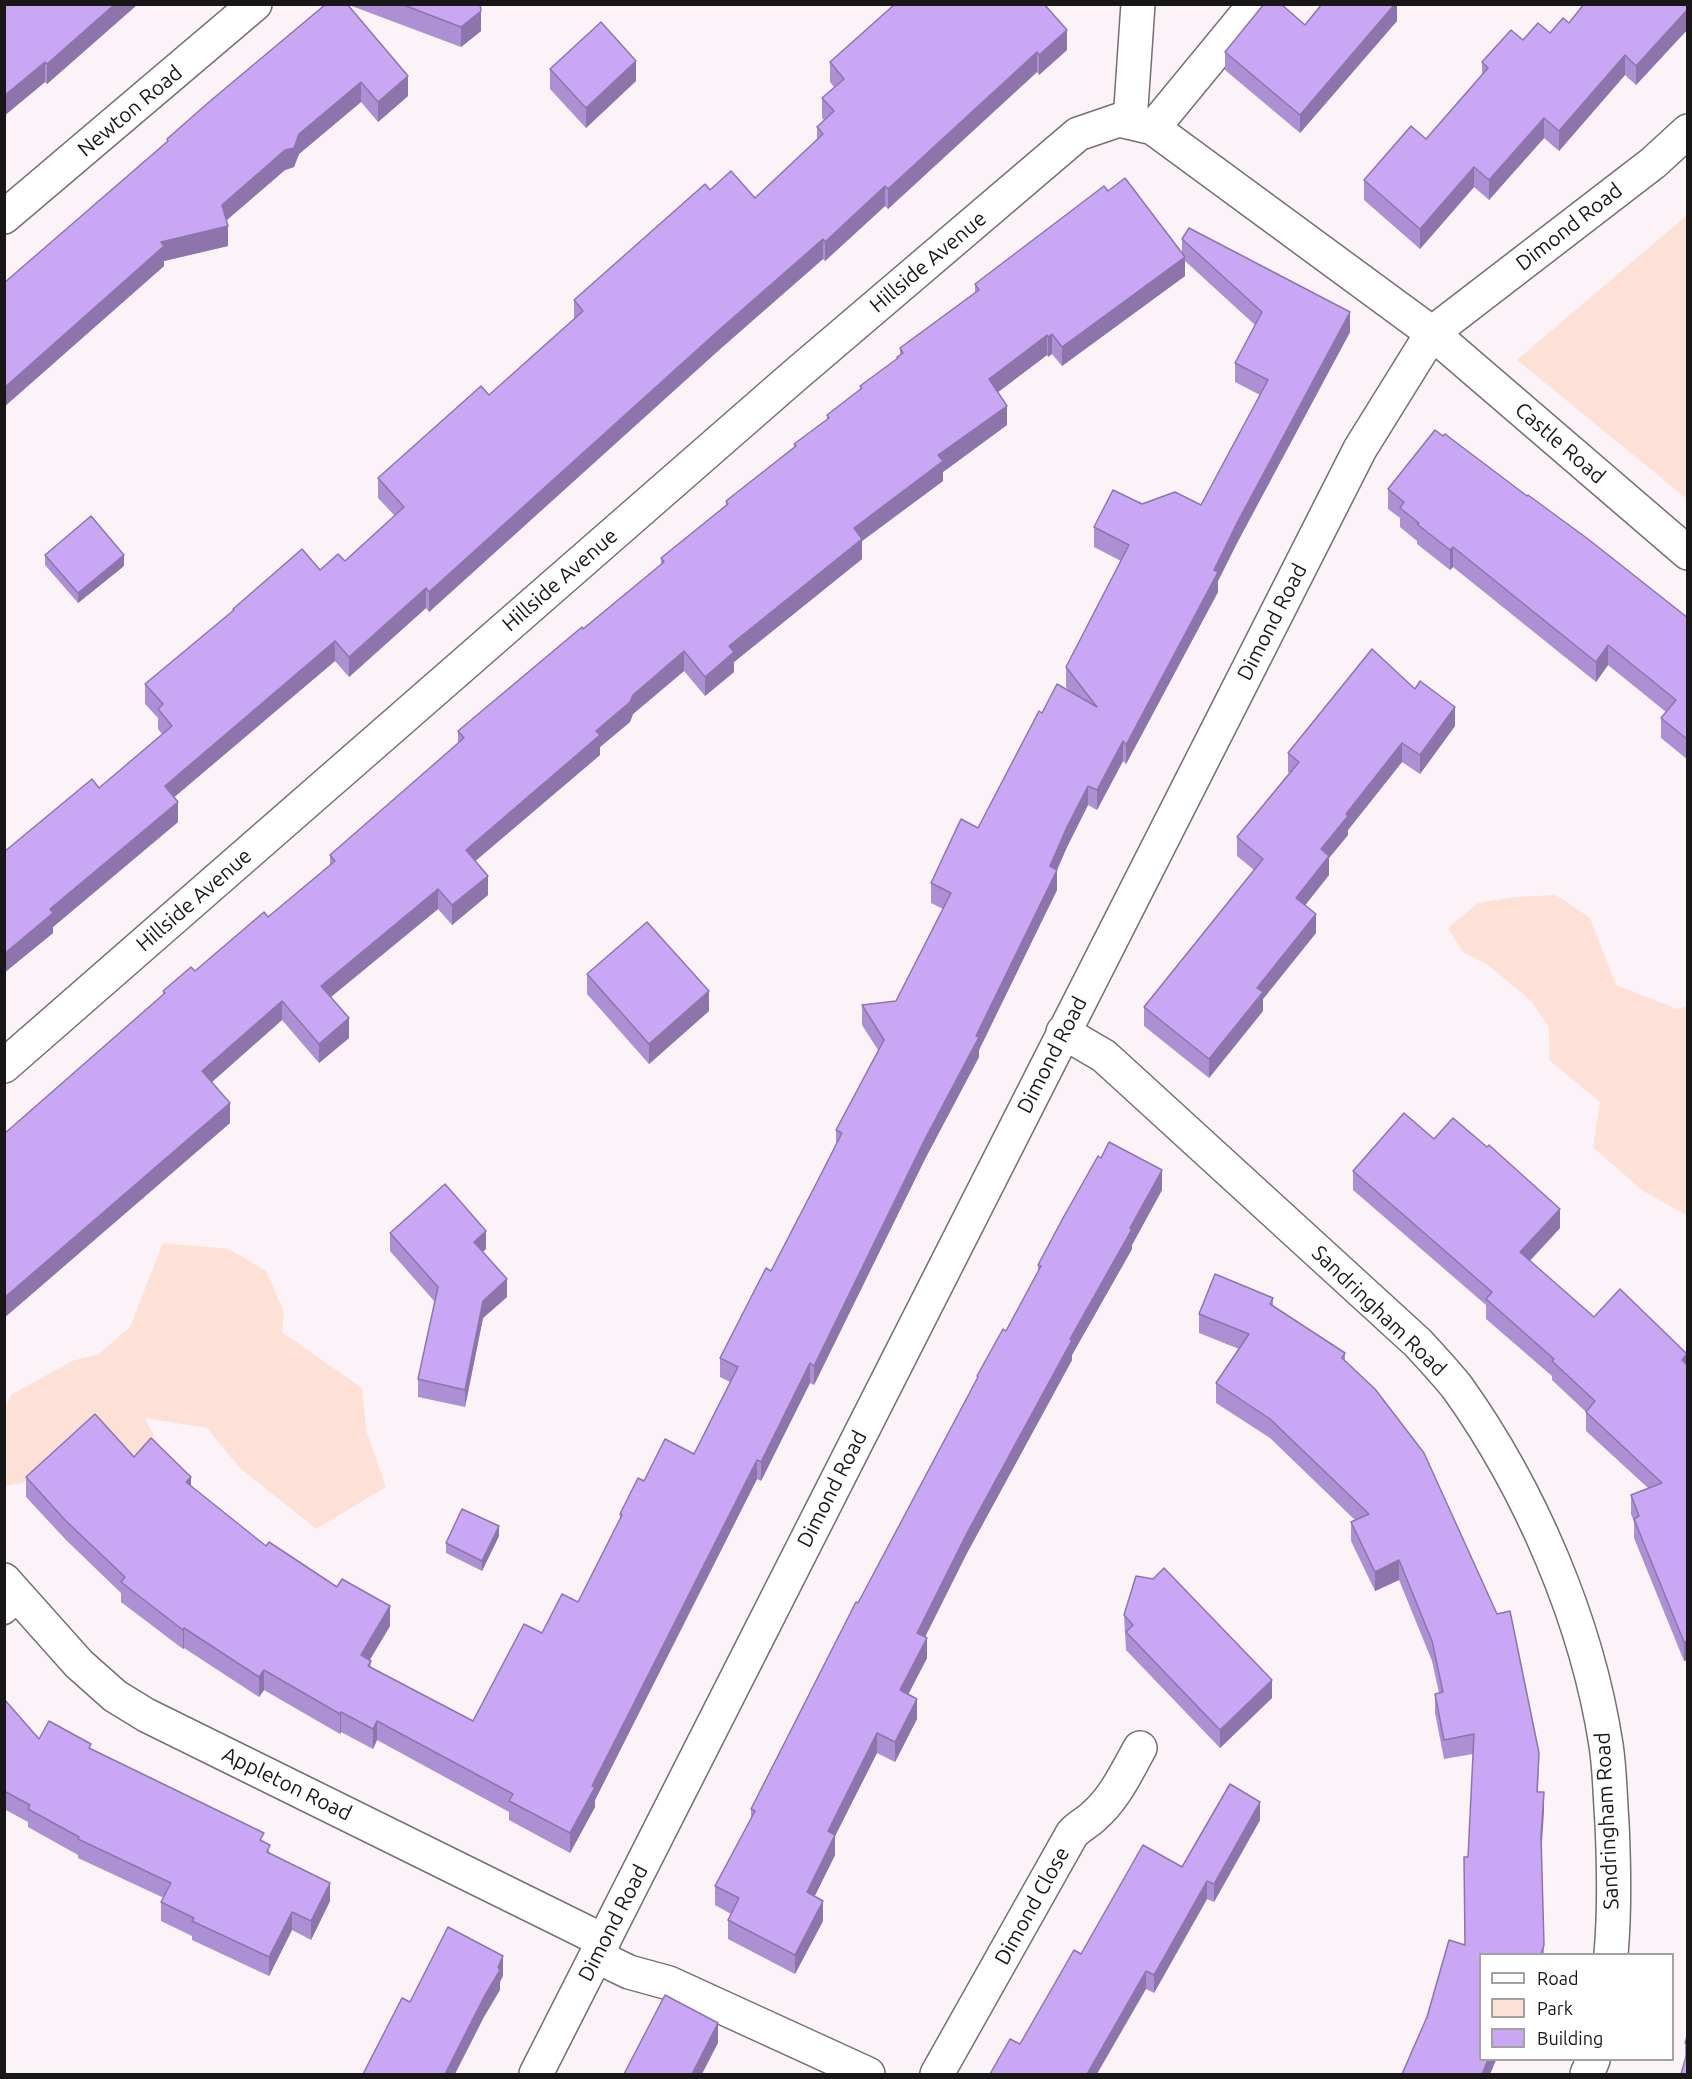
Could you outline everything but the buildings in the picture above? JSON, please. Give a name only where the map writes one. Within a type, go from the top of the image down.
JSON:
[{"type":"street","name":"Newton Road","points":[[4,217],[255,4]]},
{"type":"street","points":[[1138,4],[1141,125]]},
{"type":"street","points":[[1141,125],[1255,4]]},
{"type":"street","name":"Hillside Avenue","points":[[4,1066],[793,377],[1078,134],[1119,120],[1141,125]]},
{"type":"street","points":[[1141,125],[1432,333]]},
{"type":"street","name":"Dimond Road","points":[[536,2074],[1360,449],[1432,333],[1653,163],[1688,131]]},
{"type":"street","name":"Castle Road","points":[[1432,333],[1688,553]]},
{"type":"street","name":"Sandringham Road","points":[[1063,1032],[1110,1062],[1418,1343],[1455,1385],[1513,1474],[1534,1518],[1573,1613],[1598,1702],[1606,1747],[1610,1795],[1614,1880],[1611,1953]]},
{"type":"street","name":"Appleton Road","points":[[10,1596],[79,1665],[115,1696],[146,1715],[600,1949]]},
{"type":"street","name":"Dimond Close","points":[[937,2074],[1072,1834],[1109,1800],[1140,1748]]},
{"type":"street","points":[[600,1949],[629,1972],[669,1983],[868,2074]]},
{"type":"green space","points":[[1687,215],[1687,499],[1517,360]]},
{"type":"green space","points":[[1556,895],[1590,918],[1616,985],[1677,1009],[1687,1006],[1687,1215],[1643,1191],[1593,1147],[1600,1102],[1549,1060],[1549,1028],[1532,1002],[1487,964],[1463,952],[1448,928],[1478,903],[1515,897]]},
{"type":"green space","points":[[163,1243],[229,1249],[266,1271],[284,1312],[282,1332],[362,1388],[366,1430],[386,1487],[316,1529],[239,1467],[207,1428],[145,1418],[163,1454],[82,1458],[22,1483],[5,1486],[5,1407],[11,1395],[72,1361],[99,1354],[130,1327]]}]
